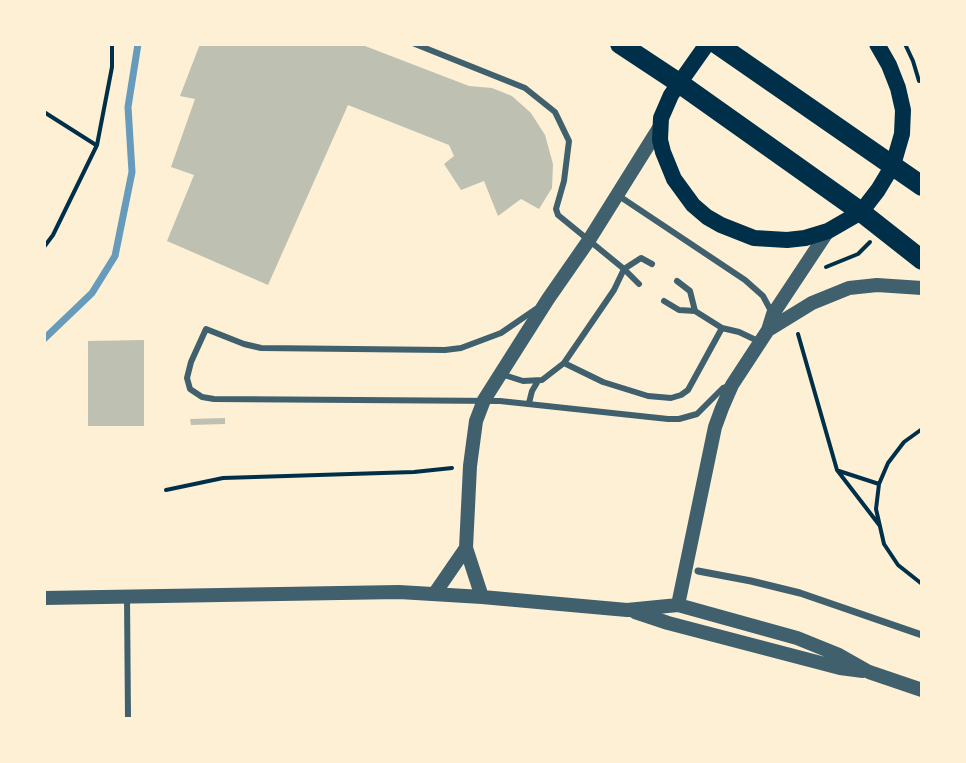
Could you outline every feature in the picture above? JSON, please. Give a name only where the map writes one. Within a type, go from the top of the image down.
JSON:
[{"type":"main road","points":[[620,44],[861,212],[922,260]]},
{"type":"main road","points":[[707,44],[665,106],[659,128],[663,152],[674,179],[693,205],[707,217],[738,233],[771,240],[805,238],[828,231],[861,212],[893,165],[902,134],[903,110],[889,65],[877,44]]},
{"type":"main road","points":[[717,44],[922,186]]},
{"type":"street","points":[[482,597],[466,548],[470,466],[476,421],[484,400],[659,128]]},
{"type":"street","points":[[678,605],[715,427],[732,385],[764,336],[773,314],[828,231]]},
{"type":"street","points":[[764,336],[812,303],[849,288],[877,285],[922,288]]},
{"type":"street","points":[[435,593],[466,548]]},
{"type":"street","points":[[698,571],[800,593],[922,635]]},
{"type":"street","points":[[44,598],[399,592],[627,610],[678,605],[821,646],[869,672],[922,690]]},
{"type":"street","points":[[627,610],[840,668],[869,672]]},
{"type":"lane","points":[[415,44],[525,88],[555,112],[569,141],[564,181],[556,209],[558,215],[639,284]]},
{"type":"lane","points":[[618,195],[745,280],[763,296],[773,314]]},
{"type":"lane","points":[[501,374],[523,381],[542,380],[564,363],[614,290],[624,269],[641,258],[652,264]]},
{"type":"lane","points":[[677,281],[690,291],[695,311]]},
{"type":"lane","points":[[548,299],[501,333],[461,348],[445,350],[261,348],[227,339],[206,329],[187,378],[190,389],[202,397],[214,399],[484,400],[679,419],[697,414],[723,388],[732,385]]},
{"type":"lane","points":[[664,301],[679,310],[695,311],[722,328],[764,336]]},
{"type":"lane","points":[[564,363],[603,382],[648,396],[671,398],[688,390],[722,328]]},
{"type":"lane","points":[[529,403],[538,381]]},
{"type":"lane","points":[[127,597],[128,719]]},
{"type":"path","points":[[44,247],[53,235],[97,145],[112,67],[112,44]]},
{"type":"path","points":[[44,112],[97,145]]},
{"type":"path","points":[[820,269],[863,250],[881,227]]},
{"type":"path","points":[[800,324],[798,337],[837,470],[880,526]]},
{"type":"path","points":[[922,429],[904,442],[888,463],[879,484],[876,509],[884,544],[898,565],[922,584]]},
{"type":"path","points":[[166,490],[223,478],[414,472],[470,466]]},
{"type":"path","points":[[837,470],[879,484]]},
{"type":"building","points":[[200,44],[366,44],[469,86],[492,88],[512,96],[531,113],[545,135],[553,164],[552,188],[539,209],[521,199],[498,216],[484,181],[461,190],[444,164],[454,156],[449,145],[348,105],[268,285],[167,241],[194,175],[171,167],[195,99],[180,96]]},
{"type":"building","points":[[144,340],[144,426],[88,426],[88,341]]},
{"type":"building","points":[[225,418],[225,424],[191,425],[190,419]]},
{"type":"waterway","points":[[44,339],[92,293],[115,256],[132,172],[128,107],[138,44]]}]
